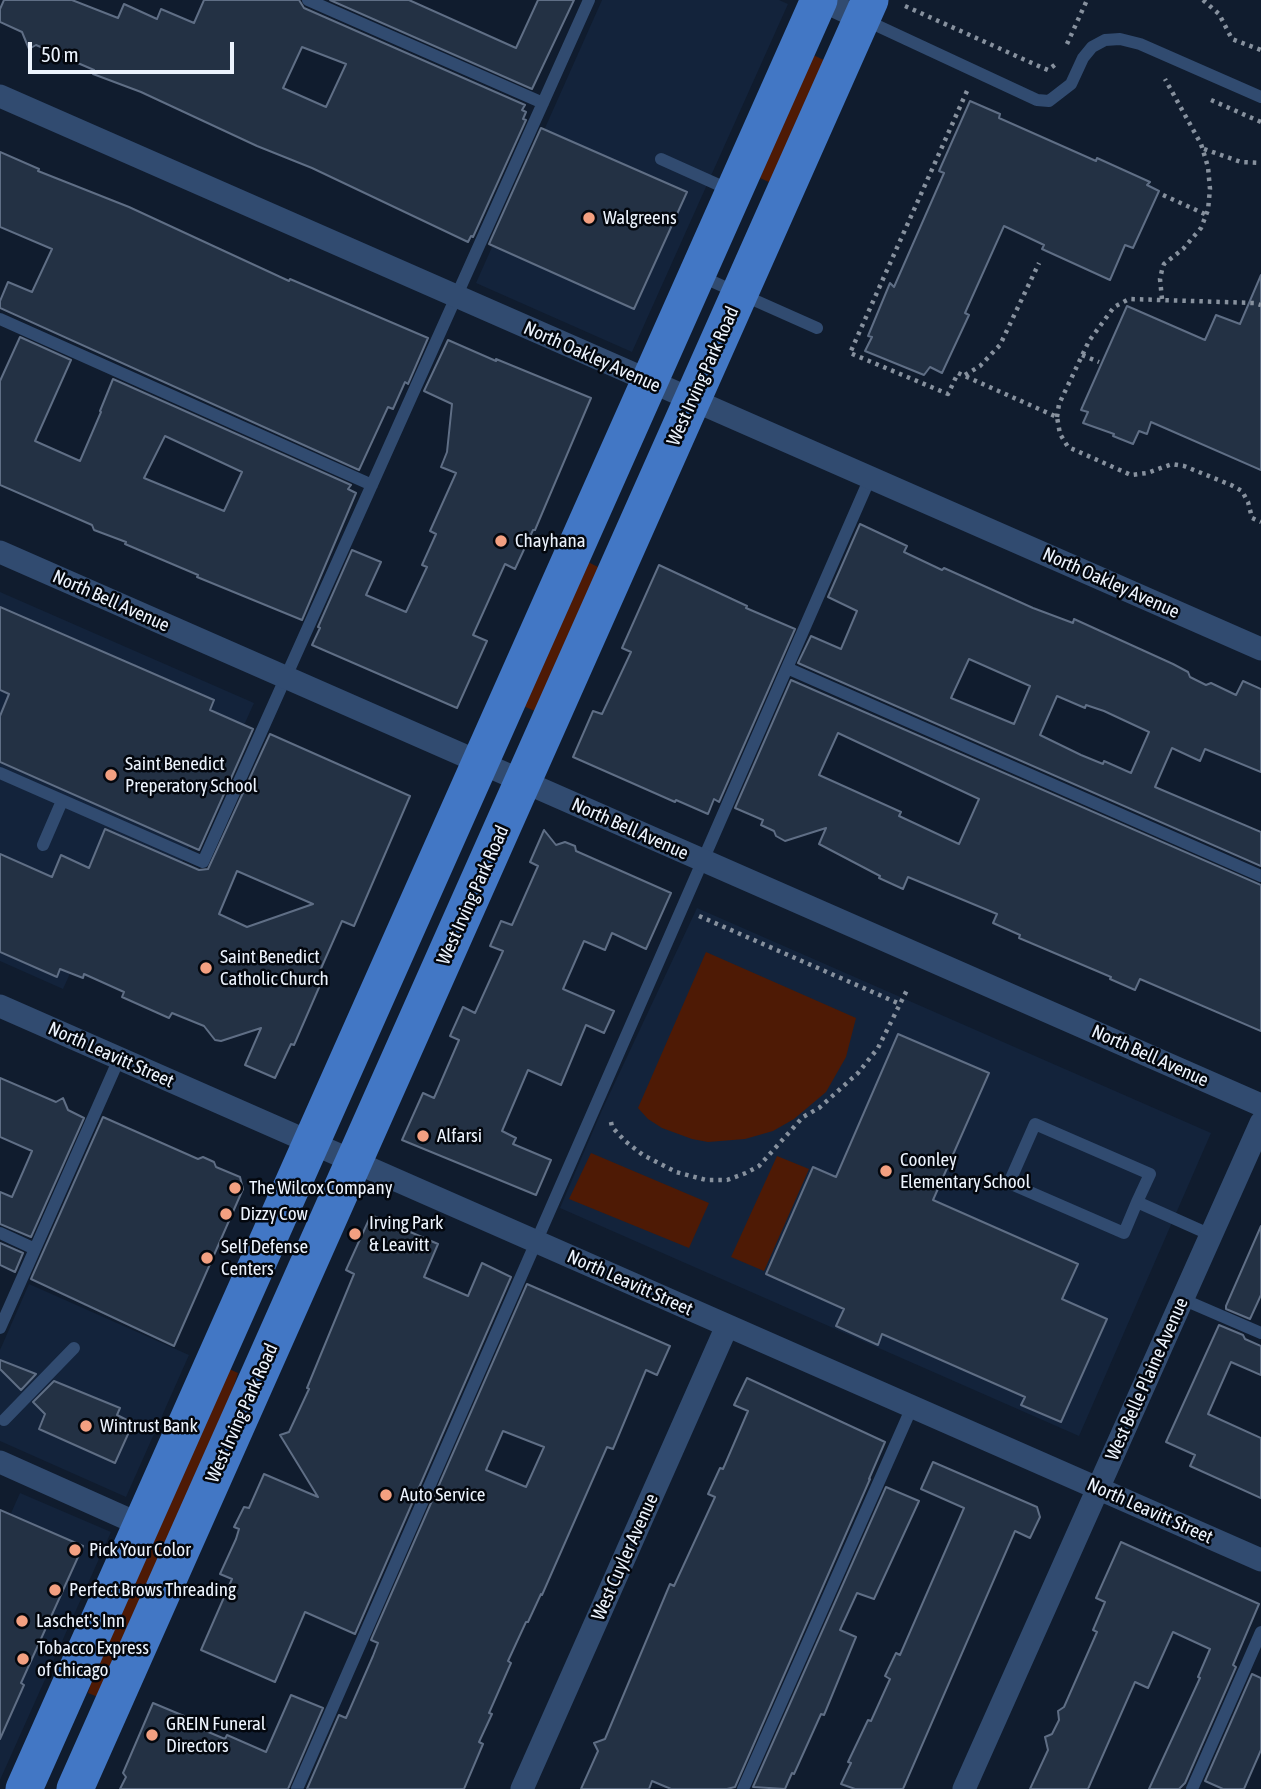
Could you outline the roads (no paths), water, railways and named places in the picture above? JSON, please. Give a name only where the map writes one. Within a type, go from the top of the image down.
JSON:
[{"type":"main road","points":[[24,1789],[820,0]]},
{"type":"main road","name":"West Irving Park Road","points":[[75,1789],[740,294],[879,8]]},
{"type":"street","points":[[820,0],[879,8]]},
{"type":"street","name":"North Oakley Avenue","points":[[0,96],[1261,649]]},
{"type":"street","name":"North Bell Avenue","points":[[0,552],[1261,1105]]},
{"type":"street","name":"North Leavitt Street","points":[[0,1006],[1261,1560]]},
{"type":"street","name":"West Belle Plaine Avenue","points":[[964,1789],[1261,1123]]},
{"type":"street","name":"West Cuyler Avenue","points":[[522,1789],[727,1326]]},
{"type":"street","points":[[0,1462],[141,1525]]},
{"type":"lane","points":[[308,0],[543,103]]},
{"type":"lane","points":[[0,773],[203,862],[589,0]]},
{"type":"lane","points":[[879,8],[1037,100],[1049,102],[1071,85],[1083,58],[1092,47],[1105,40],[1120,39],[1140,44],[1261,97]]},
{"type":"lane","points":[[661,159],[734,192]]},
{"type":"lane","points":[[697,275],[817,328]]},
{"type":"lane","points":[[0,319],[372,485]]},
{"type":"lane","points":[[297,1789],[870,478]]},
{"type":"lane","points":[[787,668],[1261,876]]},
{"type":"lane","points":[[43,845],[62,801]]},
{"type":"lane","points":[[0,1328],[119,1059]]},
{"type":"lane","points":[[1035,1124],[1150,1174],[1138,1202],[1124,1233],[1009,1183],[1035,1124]]},
{"type":"lane","points":[[1138,1202],[1211,1235]]},
{"type":"lane","points":[[0,1233],[35,1249]]},
{"type":"lane","points":[[1182,1299],[1261,1333]]},
{"type":"lane","points":[[4,1420],[74,1348]]},
{"type":"lane","points":[[743,1789],[912,1407]]},
{"type":"lane","points":[[1192,1789],[1261,1632]]},
{"type":"place","name":"Walgreens","points":[[589,218]]},
{"type":"place","name":"Chayhana","points":[[501,541]]},
{"type":"place","name":"Saint Benedict Preperatory School","points":[[111,775]]},
{"type":"place","name":"Saint Benedict Catholic Church","points":[[206,968]]},
{"type":"place","name":"Alfarsi","points":[[423,1136]]},
{"type":"place","name":"Coonley Elementary School","points":[[886,1171]]},
{"type":"place","name":"The Wilcox Company","points":[[235,1188]]},
{"type":"place","name":"Dizzy Cow","points":[[226,1214]]},
{"type":"place","name":"Irving Park & Leavitt","points":[[355,1234]]},
{"type":"place","name":"Self Defense Centers","points":[[207,1258]]},
{"type":"place","name":"Wintrust Bank","points":[[86,1426]]},
{"type":"place","name":"Auto Service","points":[[386,1495]]},
{"type":"place","name":"Pick Your Color","points":[[75,1550]]},
{"type":"place","name":"Perfect Brows Threading","points":[[55,1590]]},
{"type":"place","name":"Laschet's Inn","points":[[22,1621]]},
{"type":"place","name":"Tobacco Express of Chicago","points":[[23,1659]]},
{"type":"place","name":"GREIN Funeral Directors","points":[[152,1735]]}]
